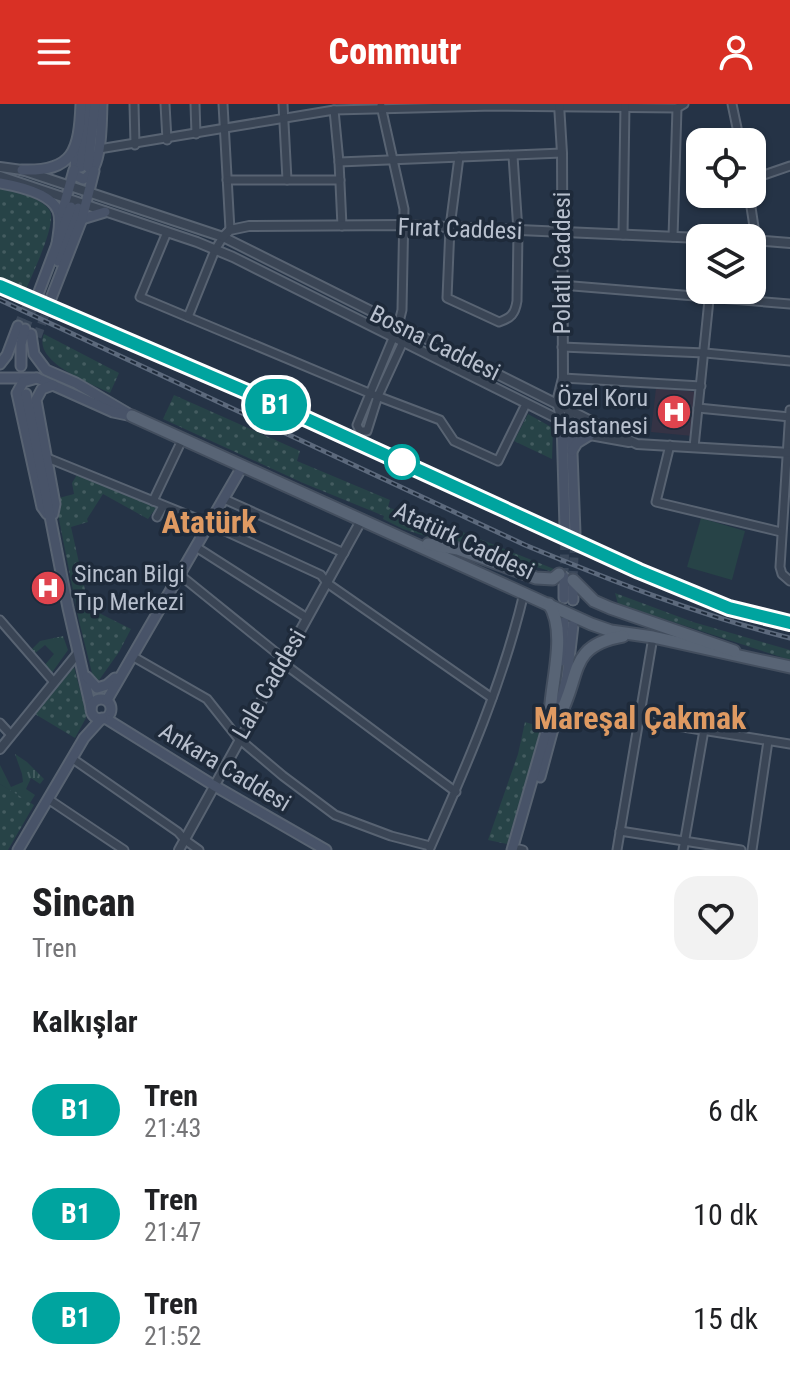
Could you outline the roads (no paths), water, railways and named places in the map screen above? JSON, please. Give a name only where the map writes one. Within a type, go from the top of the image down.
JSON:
[{"type":"main road","points":[[81,104],[76,150],[84,169]]},
{"type":"main road","points":[[59,224],[88,193],[84,169],[88,104]]},
{"type":"main road","points":[[84,169],[95,104]]},
{"type":"main road","points":[[82,219],[71,187],[99,149],[102,104]]},
{"type":"main road","points":[[22,170],[50,169],[76,150]]},
{"type":"main road","points":[[0,183],[50,201],[58,211],[57,244]]},
{"type":"main road","points":[[41,297],[52,256],[75,205]]},
{"type":"main road","points":[[41,297],[75,205]]},
{"type":"main road","points":[[41,297],[82,219],[105,212]]},
{"type":"main road","points":[[0,364],[28,332]]},
{"type":"main road","points":[[21,366],[21,344],[28,332]]},
{"type":"main road","points":[[28,332],[34,354],[41,365],[132,416]]},
{"type":"main road","points":[[0,381],[37,378],[113,412],[132,416]]},
{"type":"main road","points":[[37,378],[23,382],[22,394],[42,507],[52,522]]},
{"type":"main road","points":[[0,381],[14,384],[22,394]]},
{"type":"main road","points":[[53,385],[42,389],[36,400],[55,504],[52,522],[92,710]]},
{"type":"main road","name":"Atatürk Caddesi","points":[[132,416],[591,624],[790,667]]},
{"type":"main road","points":[[567,423],[572,451],[570,530],[567,423]]},
{"type":"main road","points":[[572,451],[577,443],[590,435]]},
{"type":"main road","points":[[84,738],[111,711],[107,700],[122,672],[242,467]]},
{"type":"main road","points":[[419,544],[458,549],[536,578],[566,577],[594,601],[721,644],[749,658]]},
{"type":"main road","points":[[566,577],[569,599]]},
{"type":"main road","points":[[548,604],[555,614],[558,635],[550,693],[554,718]]},
{"type":"main road","points":[[518,850],[554,718],[569,624]]},
{"type":"main road","points":[[554,718],[569,699],[590,641],[591,624]]},
{"type":"main road","points":[[584,651],[613,638],[631,635]]},
{"type":"main road","points":[[81,667],[97,688],[107,685],[122,672]]},
{"type":"main road","points":[[18,850],[84,738],[95,701],[107,700]]},
{"type":"main road","name":"Ankara Caddesi","points":[[92,710],[326,850]]},
{"type":"street","points":[[134,104],[135,145]]},
{"type":"street","points":[[165,104],[167,140]]},
{"type":"street","points":[[195,104],[196,134]]},
{"type":"street","points":[[188,317],[215,250],[226,234],[223,104]]},
{"type":"street","points":[[283,104],[287,180]]},
{"type":"street","points":[[732,104],[737,128]]},
{"type":"street","points":[[623,235],[625,105]]},
{"type":"street","points":[[99,149],[334,110],[381,106],[680,106],[673,237]]},
{"type":"street","points":[[374,395],[402,344],[404,209],[381,106]]},
{"type":"street","name":"Polatlı Caddesi","points":[[559,106],[563,378],[557,402],[567,423]]},
{"type":"street","points":[[334,110],[342,226]]},
{"type":"street","points":[[339,162],[562,153]]},
{"type":"street","points":[[459,157],[450,227],[447,298],[499,322],[509,319],[515,312],[518,231],[513,156]]},
{"type":"street","points":[[766,174],[790,166]]},
{"type":"street","name":"Bosna Caddesi","points":[[0,167],[22,170],[226,234],[402,327],[637,444]]},
{"type":"street","name":"Bosna Caddesi","points":[[0,176],[75,205],[105,212],[215,250],[590,435],[637,444],[788,453]]},
{"type":"street","points":[[227,180],[340,180]]},
{"type":"street","name":"Fırat Caddesi","points":[[226,234],[249,226],[404,225],[686,237]]},
{"type":"street","points":[[167,232],[140,297],[440,420],[454,441],[498,461],[526,404]]},
{"type":"street","points":[[766,241],[790,243]]},
{"type":"street","points":[[561,285],[686,293]]},
{"type":"street","points":[[766,301],[790,304]]},
{"type":"street","points":[[694,447],[709,304]]},
{"type":"street","points":[[374,395],[392,338],[402,327]]},
{"type":"street","points":[[562,347],[705,353],[790,361]]},
{"type":"street","points":[[567,423],[563,378],[701,386]]},
{"type":"street","points":[[698,408],[790,417]]},
{"type":"street","points":[[790,410],[786,519],[781,532],[780,567],[782,574],[790,581]]},
{"type":"street","points":[[153,501],[182,440]]},
{"type":"street","points":[[670,445],[656,502],[781,532]]},
{"type":"street","points":[[45,457],[210,524],[321,575],[327,583],[492,698]]},
{"type":"street","points":[[224,499],[344,553]]},
{"type":"street","points":[[157,517],[163,506]]},
{"type":"street","name":"Lale Caddesi","points":[[179,850],[238,738],[362,519]]},
{"type":"street","points":[[196,547],[307,618]]},
{"type":"street","points":[[180,575],[284,659],[287,666],[456,792]]},
{"type":"street","points":[[132,656],[207,699],[238,738],[335,815],[430,848],[456,792],[492,698],[514,638],[524,593]]},
{"type":"street","points":[[0,620],[53,681]]},
{"type":"street","points":[[617,850],[653,637]]},
{"type":"street","points":[[0,749],[78,653]]},
{"type":"street","points":[[639,720],[790,744]]},
{"type":"street","points":[[0,723],[11,735]]},
{"type":"street","points":[[684,846],[704,730]]},
{"type":"street","points":[[752,850],[768,741]]},
{"type":"street","points":[[73,759],[199,850]]},
{"type":"street","points":[[48,799],[124,850]]},
{"type":"street","points":[[620,831],[684,846],[741,850]]},
{"type":"tunnel","points":[[18,326],[32,294]]},
{"type":"tunnel","points":[[25,329],[37,297]]},
{"type":"tunnel","points":[[37,337],[50,301]]},
{"type":"tunnel","points":[[564,577],[565,528]]},
{"type":"tunnel","points":[[573,580],[575,533]]},
{"type":"railway","points":[[0,286],[261,398],[639,571],[729,608],[790,623]]},
{"type":"railway","points":[[0,300],[525,545],[656,596],[790,638]]},
{"type":"train","name":"B1","points":[[0,286],[261,398],[639,571],[729,608],[790,623]]},
{"type":"place","name":"Özel Koru Hastanesi","points":[[674,412]]},
{"type":"place","name":"Sincan Bilgi Tıp Merkezi","points":[[48,588]]},
{"type":"district","name":"Atatürk","points":[[209,522]]},
{"type":"district","name":"Mareşal Çakmak","points":[[640,718]]}]
